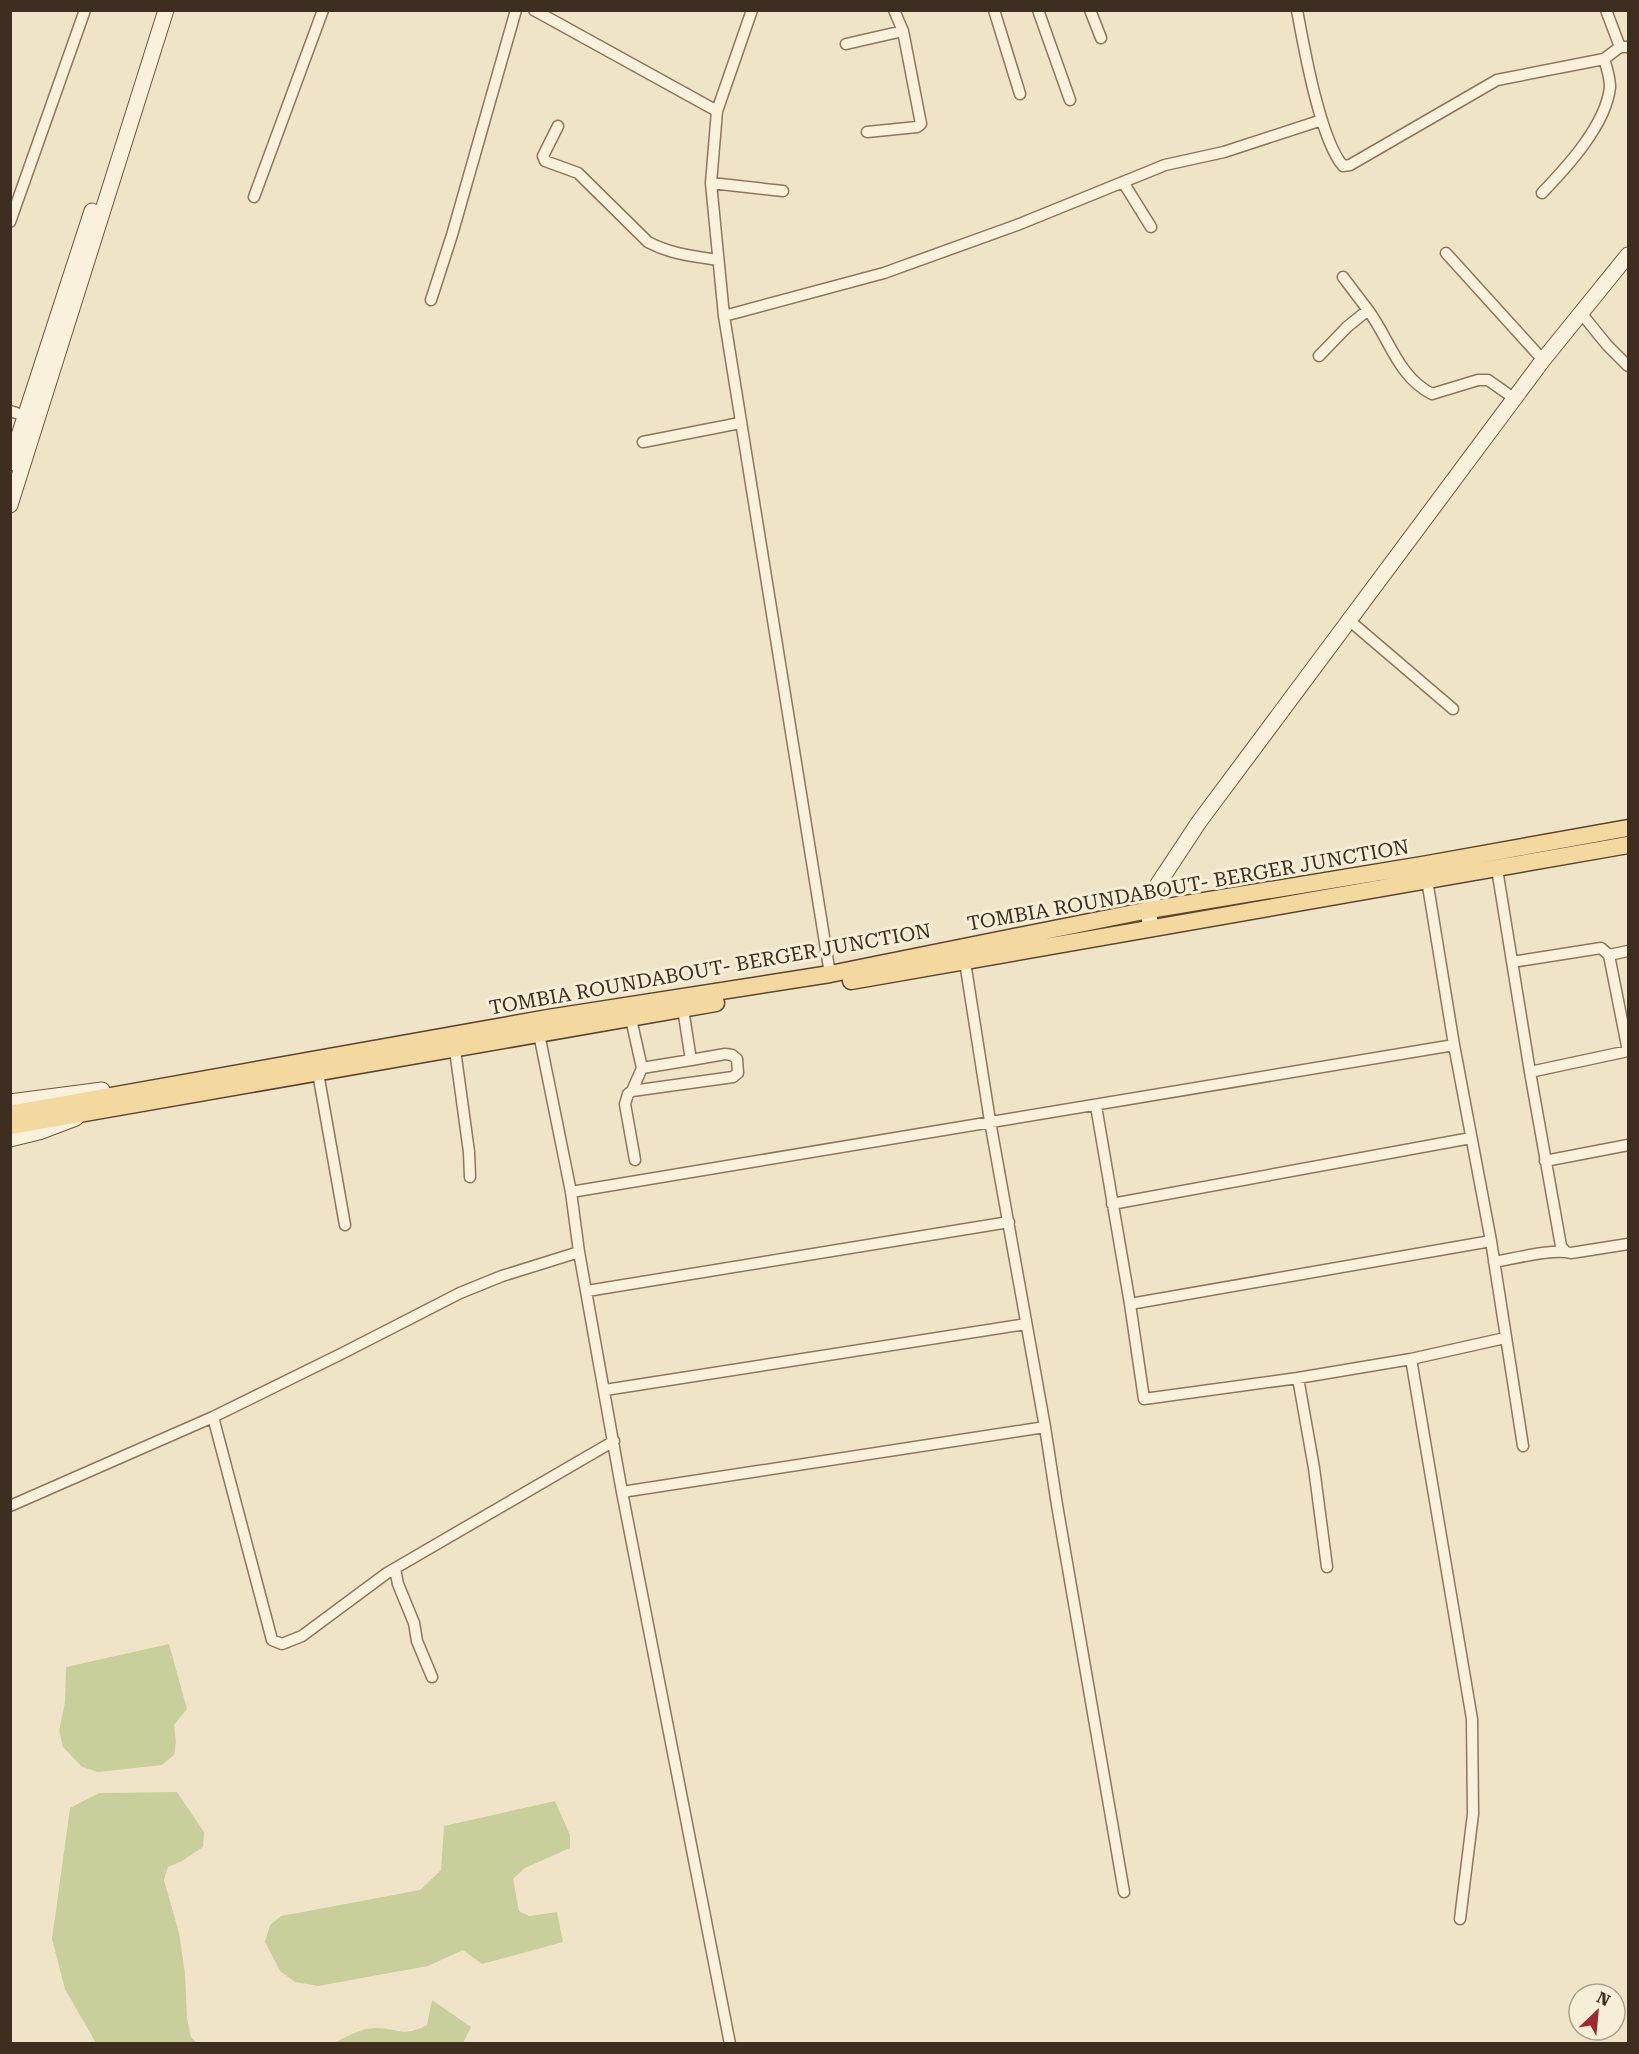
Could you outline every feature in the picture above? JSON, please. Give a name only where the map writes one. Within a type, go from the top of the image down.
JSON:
[{"type":"main road","name":"TOMBIA ROUNDABOUT- BERGER JUNCTION","points":[[10,1114],[538,1027],[831,974],[1149,910],[1422,866],[1629,828]]},
{"type":"main road","name":"TOMBIA ROUNDABOUT- BERGER JUNCTION","points":[[10,1126],[455,1050],[538,1027],[631,1019],[1629,845]]},
{"type":"street","points":[[10,222],[85,10]]},
{"type":"street","points":[[10,463],[57,324],[156,10]]},
{"type":"street","points":[[10,506],[166,10]]},
{"type":"street","points":[[254,197],[323,10]]},
{"type":"street","points":[[431,300],[452,235],[516,10]]},
{"type":"street","points":[[534,10],[717,111]]},
{"type":"street","points":[[752,10],[717,111],[711,183],[724,315],[740,423],[831,974]]},
{"type":"street","points":[[867,132],[917,127],[921,124],[903,31],[894,10]]},
{"type":"street","points":[[994,10],[1020,94]]},
{"type":"street","points":[[1038,10],[1070,100]]},
{"type":"street","points":[[1090,10],[1101,38]]},
{"type":"street","points":[[1297,10],[1322,120],[1338,160],[1343,166],[1350,165],[1497,80],[1604,59],[1624,47],[1606,10]]},
{"type":"street","points":[[846,45],[903,31]]},
{"type":"street","points":[[1542,193],[1568,166],[1595,127],[1608,98],[1610,86],[1604,59]]},
{"type":"street","points":[[724,315],[884,273],[1017,225],[1165,165],[1224,152],[1322,120]]},
{"type":"street","points":[[558,126],[543,156],[545,161],[578,173],[648,242],[673,253],[718,260]]},
{"type":"street","points":[[1123,182],[1151,227]]},
{"type":"street","points":[[711,183],[783,191]]},
{"type":"street","points":[[1446,254],[1543,360]]},
{"type":"street","points":[[1150,928],[1149,910],[1158,884],[1200,822],[1543,360],[1629,255]]},
{"type":"street","points":[[1343,277],[1379,325],[1394,357],[1422,390],[1432,394],[1478,380],[1488,380],[1515,399]]},
{"type":"street","points":[[1318,356],[1368,310]]},
{"type":"street","points":[[1581,313],[1607,345],[1629,366]]},
{"type":"street","points":[[10,411],[26,416]]},
{"type":"street","points":[[643,442],[740,423]]},
{"type":"street","points":[[1350,621],[1453,709]]},
{"type":"street","points":[[1497,869],[1545,1161],[1561,1246],[1565,1251]]},
{"type":"street","points":[[1427,880],[1454,1045],[1491,1241],[1523,1446]]},
{"type":"street","points":[[1512,962],[1601,948],[1609,954],[1628,1051],[1530,1072]]},
{"type":"street","points":[[1609,954],[1629,951]]},
{"type":"street","points":[[965,962],[990,1121],[1124,1892]]},
{"type":"street","points":[[683,1009],[691,1060]]},
{"type":"street","points":[[631,1019],[642,1068],[632,1091],[625,1099],[635,1160]]},
{"type":"street","points":[[538,1027],[571,1192],[579,1252],[622,1492],[730,2043]]},
{"type":"street","points":[[571,1192],[1454,1045]]},
{"type":"street","points":[[455,1050],[469,1152],[470,1177]]},
{"type":"street","points":[[632,1091],[733,1077],[738,1073],[737,1059],[729,1054],[642,1068]]},
{"type":"street","points":[[318,1073],[345,1225]]},
{"type":"street","points":[[10,1102],[127,1088],[147,1090]]},
{"type":"street","points":[[1096,1106],[1144,1399],[1298,1378],[1411,1359],[1505,1338]]},
{"type":"street","points":[[10,1139],[47,1130],[86,1113]]},
{"type":"street","points":[[1112,1204],[1471,1138]]},
{"type":"street","points":[[1545,1161],[1629,1145]]},
{"type":"street","points":[[587,1291],[1009,1222]]},
{"type":"street","points":[[1130,1304],[1491,1241]]},
{"type":"street","points":[[1494,1262],[1629,1244]]},
{"type":"street","points":[[10,1506],[213,1417],[460,1293],[502,1276],[579,1252]]},
{"type":"street","points":[[605,1390],[1026,1324]]},
{"type":"street","points":[[1411,1359],[1472,1719],[1473,1814],[1460,1919]]},
{"type":"street","points":[[1298,1378],[1314,1468],[1327,1567]]},
{"type":"street","points":[[213,1417],[272,1640],[282,1644],[302,1636],[396,1569],[614,1441]]},
{"type":"street","points":[[622,1492],[1045,1427]]},
{"type":"street","points":[[396,1569],[398,1584],[432,1677]]},
{"type":"green space","points":[[169,1644],[187,1709],[174,1725],[176,1742],[174,1755],[162,1765],[98,1772],[82,1767],[63,1747],[59,1731],[65,1702],[66,1667]]},
{"type":"green space","points":[[177,1792],[204,1832],[203,1847],[168,1867],[164,1880],[179,1933],[185,1973],[187,2018],[191,2037],[197,2043],[96,2043],[65,1989],[52,1939],[70,1808],[99,1793]]},
{"type":"green space","points":[[555,1801],[570,1835],[570,1848],[525,1868],[513,1879],[519,1911],[529,1916],[557,1912],[563,1942],[482,1964],[463,1950],[428,1966],[318,1986],[295,1982],[280,1971],[265,1942],[270,1925],[281,1916],[420,1890],[441,1870],[444,1826]]},
{"type":"green space","points":[[432,2000],[471,2027],[463,2043],[334,2043],[370,2028],[406,2032],[419,2029],[427,2025]]}]
